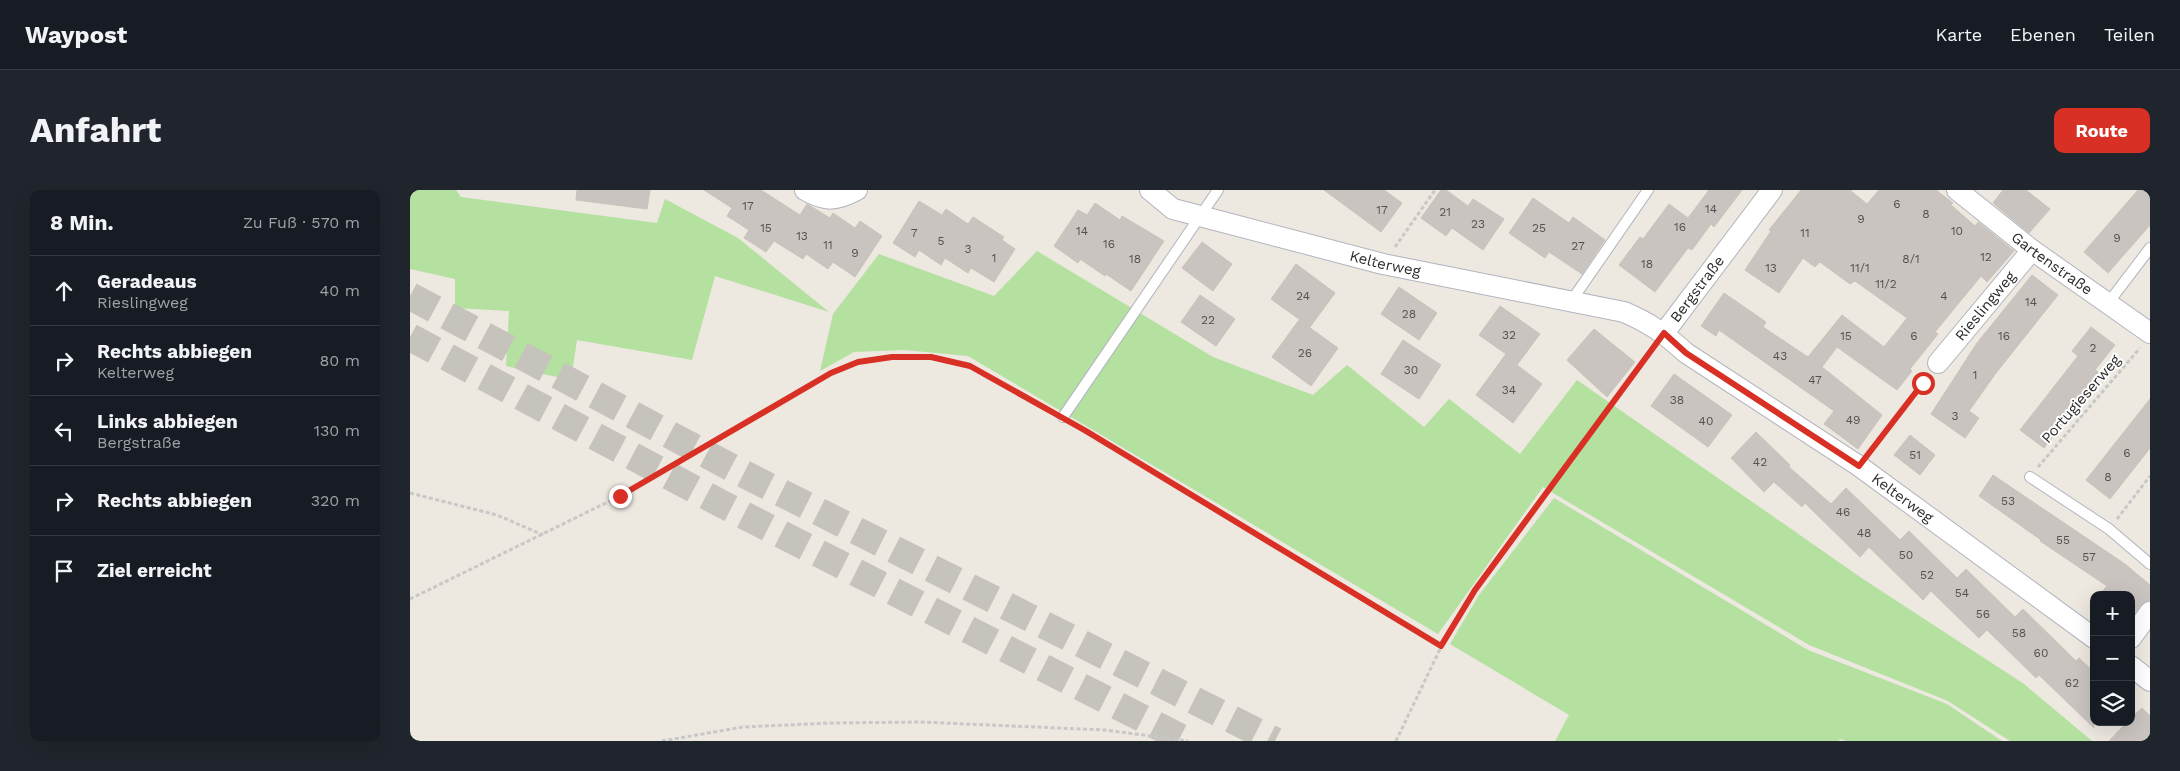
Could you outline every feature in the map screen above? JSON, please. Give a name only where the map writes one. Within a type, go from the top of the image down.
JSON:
[{"type":"street","points":[[805,190],[821,199],[842,198],[857,190]]},
{"type":"street","name":"Kelterweg","points":[[1150,190],[1173,209],[1383,264],[1572,300],[1624,312],[1647,322],[1664,333],[1686,353],[1859,466],[2091,636]]},
{"type":"street","name":"Bergstraße","points":[[1664,333],[1772,190]]},
{"type":"street","name":"Gartenstraße","points":[[1957,190],[2032,250],[2109,302],[2148,337]]},
{"type":"street","name":"Rieslingweg","points":[[1938,363],[2032,250]]},
{"type":"street","points":[[2132,636],[2150,612]]},
{"type":"street","points":[[2135,669],[2150,681]]},
{"type":"lane","points":[[1063,418],[1218,190]]},
{"type":"lane","points":[[1572,300],[1648,190]]},
{"type":"lane","points":[[2109,302],[2150,248]]},
{"type":"lane","points":[[2030,477],[2109,529],[2150,564]]},
{"type":"path","points":[[1383,264],[1435,190]]},
{"type":"path","name":"Bergstraße","points":[[1396,741],[1441,646],[1475,590],[1664,333]]},
{"type":"path","name":"Portugieserweg","points":[[2030,477],[2148,337]]},
{"type":"path","points":[[410,599],[620,496],[831,373],[858,362],[892,357],[931,357],[970,366],[1063,418],[1441,646]]},
{"type":"path","points":[[1859,466],[1923,383]]},
{"type":"path","points":[[2109,529],[2150,476]]},
{"type":"path","points":[[410,493],[497,516],[543,535]]},
{"type":"path","points":[[662,741],[744,727],[831,723],[920,722],[1105,730],[1188,741]]},
{"type":"green space","points":[[410,190],[456,190],[461,197],[657,223],[665,199],[738,238],[829,312],[715,276],[692,360],[577,340],[571,380],[506,366],[509,311],[455,308],[455,279],[410,269]]},
{"type":"green space","points":[[1037,251],[1213,357],[1313,395],[1347,365],[1424,427],[1449,399],[1520,454],[1577,380],[1863,579],[2024,684],[2092,741],[2010,741],[1948,701],[1809,645],[1543,487],[1438,634],[968,356],[904,350],[854,352],[820,371],[833,314],[879,254],[994,296]]},
{"type":"green space","points":[[1554,498],[1808,650],[1947,704],[2002,741],[1846,741],[1840,739],[1839,741],[1555,741],[1569,715],[1450,644],[1479,595]]},
{"type":"building","points":[[577,190],[650,190],[647,209],[576,200]]},
{"type":"building","points":[[704,190],[761,190],[800,215],[807,204],[830,218],[833,213],[855,228],[860,221],[882,236],[855,277],[833,262],[828,269],[806,254],[803,259],[774,241],[766,252],[744,238],[749,230],[727,216],[732,208]]},
{"type":"building","points":[[1324,190],[1384,190],[1402,203],[1381,232]]},
{"type":"building","points":[[1441,190],[1446,190],[1468,206],[1473,199],[1504,219],[1483,250],[1452,228],[1446,236],[1421,218]]},
{"type":"building","points":[[1709,190],[1742,190],[1714,227],[1711,224],[1692,250],[1688,248],[1655,292],[1619,265],[1640,237],[1643,239],[1669,204],[1688,218]]},
{"type":"building","points":[[1801,190],[1850,190],[1867,204],[1879,190],[1936,190],[1953,203],[1951,205],[1975,226],[1978,222],[2014,251],[1987,282],[1981,276],[1935,332],[1938,334],[1910,369],[1912,371],[1897,390],[1837,347],[1822,367],[1882,415],[1858,449],[1824,424],[1834,411],[1719,330],[1716,336],[1701,326],[1724,293],[1766,322],[1763,327],[1808,357],[1842,315],[1884,347],[1907,318],[1855,281],[1850,284],[1820,262],[1815,267],[1803,258],[1779,293],[1745,270],[1771,231],[1769,230]]},
{"type":"building","points":[[2003,190],[2026,190],[2050,209],[2029,233],[1993,203]]},
{"type":"building","points":[[2138,190],[2150,190],[2150,225],[2108,273],[2084,252]]},
{"type":"building","points":[[1533,198],[1569,223],[1573,217],[1605,240],[1582,274],[1549,252],[1545,258],[1509,233]]},
{"type":"building","points":[[919,201],[942,215],[946,209],[968,224],[973,217],[1004,237],[1002,240],[1015,249],[994,282],[971,268],[968,273],[945,258],[941,265],[919,250],[915,257],[893,243]]},
{"type":"building","points":[[1095,203],[1120,220],[1122,216],[1164,241],[1131,291],[1080,259],[1078,263],[1054,246],[1078,210],[1087,215]]},
{"type":"building","points":[[1202,242],[1232,264],[1213,291],[1182,268]]},
{"type":"building","points":[[1296,264],[1335,293],[1310,327],[1271,299]]},
{"type":"building","points":[[2032,275],[2058,295],[1996,373],[1969,411],[1979,418],[1965,438],[1931,414],[1977,343]]},
{"type":"building","points":[[1399,287],[1437,313],[1419,340],[1381,314]]},
{"type":"building","points":[[1200,295],[1235,319],[1216,346],[1181,322]]},
{"type":"building","points":[[1500,306],[1540,334],[1517,365],[1542,384],[1513,423],[1476,395],[1506,354],[1479,335]]},
{"type":"building","points":[[1299,320],[1338,348],[1311,386],[1272,357]]},
{"type":"building","points":[[2091,327],[2115,345],[2095,370],[2102,374],[2044,448],[2020,430],[2078,356],[2072,351]]},
{"type":"building","points":[[1594,329],[1635,362],[1607,397],[1567,360]]},
{"type":"building","points":[[1403,340],[1441,365],[1419,399],[1381,374]]},
{"type":"building","points":[[1674,374],[1732,415],[1708,447],[1651,406]]},
{"type":"building","points":[[2150,399],[2150,448],[2110,499],[2086,480]]},
{"type":"building","points":[[1756,432],[1790,465],[1789,467],[1831,504],[1846,488],[1900,540],[1909,531],[1957,578],[1966,569],[2015,617],[2023,609],[2076,661],[2079,658],[2090,668],[2090,724],[2039,675],[2036,678],[1987,630],[1979,638],[1931,591],[1923,600],[1869,547],[1860,557],[1805,503],[1802,507],[1774,482],[1764,492],[1731,458]]},
{"type":"building","points":[[1910,435],[1935,455],[1920,475],[1894,455]]},
{"type":"building","points":[[1993,475],[2125,564],[2150,585],[2150,600],[2141,605],[2135,613],[2135,591],[2103,591],[2107,586],[2040,541],[1979,496]]},
{"type":"building","points":[[2142,708],[2150,716],[2150,741],[2109,741],[2123,726],[2135,726],[2135,714]]},
{"type":"tunnel","points":[[410,296],[734,469],[1275,741]]},
{"type":"tunnel","points":[[410,337],[720,503],[1187,741]]},
{"type":"route","points":[[620,496],[831,373],[858,362],[892,357],[931,357],[970,366],[1086,431],[1441,646],[1475,590],[1664,333],[1686,353],[1859,466],[1923,383]]}]
